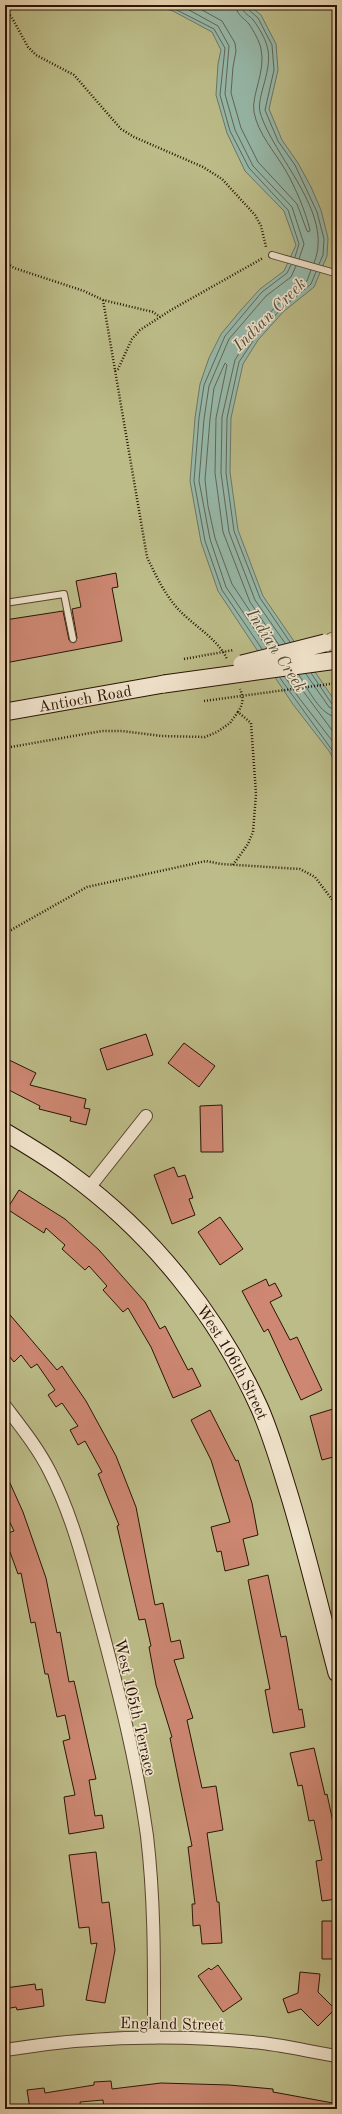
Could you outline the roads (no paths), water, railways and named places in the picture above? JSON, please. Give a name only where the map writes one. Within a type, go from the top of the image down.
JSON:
[{"type":"street","name":"Antioch Road","points":[[164,684],[331,642]]},
{"type":"street","name":"Antioch Road","points":[[5,712],[164,684],[337,660]]},
{"type":"street","points":[[89,1188],[146,1116]]},
{"type":"street","name":"West 106th Street","points":[[5,1132],[44,1156],[109,1204],[154,1248],[211,1319],[233,1356],[260,1409],[275,1448],[296,1515],[337,1673]]},
{"type":"street","name":"West 105th Terrace","points":[[5,1406],[30,1438],[50,1470],[66,1505],[76,1535],[122,1704],[135,1764],[147,1836],[154,1909],[154,2038]]},
{"type":"street","name":"England Street","points":[[5,2050],[49,2043],[107,2038],[199,2038],[264,2043],[337,2056]]},
{"type":"lane","points":[[272,255],[336,272]]},
{"type":"lane","points":[[5,603],[64,594],[73,639]]},
{"type":"water","name":"Indian Creek","points":[[153,5],[249,5],[261,15],[276,44],[278,70],[269,109],[282,140],[298,163],[311,187],[321,210],[328,238],[327,256],[314,287],[283,312],[258,340],[243,364],[231,418],[230,472],[238,530],[263,596],[337,704],[337,765],[329,751],[292,703],[218,591],[201,542],[190,481],[195,418],[200,384],[209,358],[221,334],[241,310],[260,289],[284,271],[296,245],[284,211],[245,171],[227,133],[216,95],[218,64],[221,50],[212,32],[173,11]]}]
